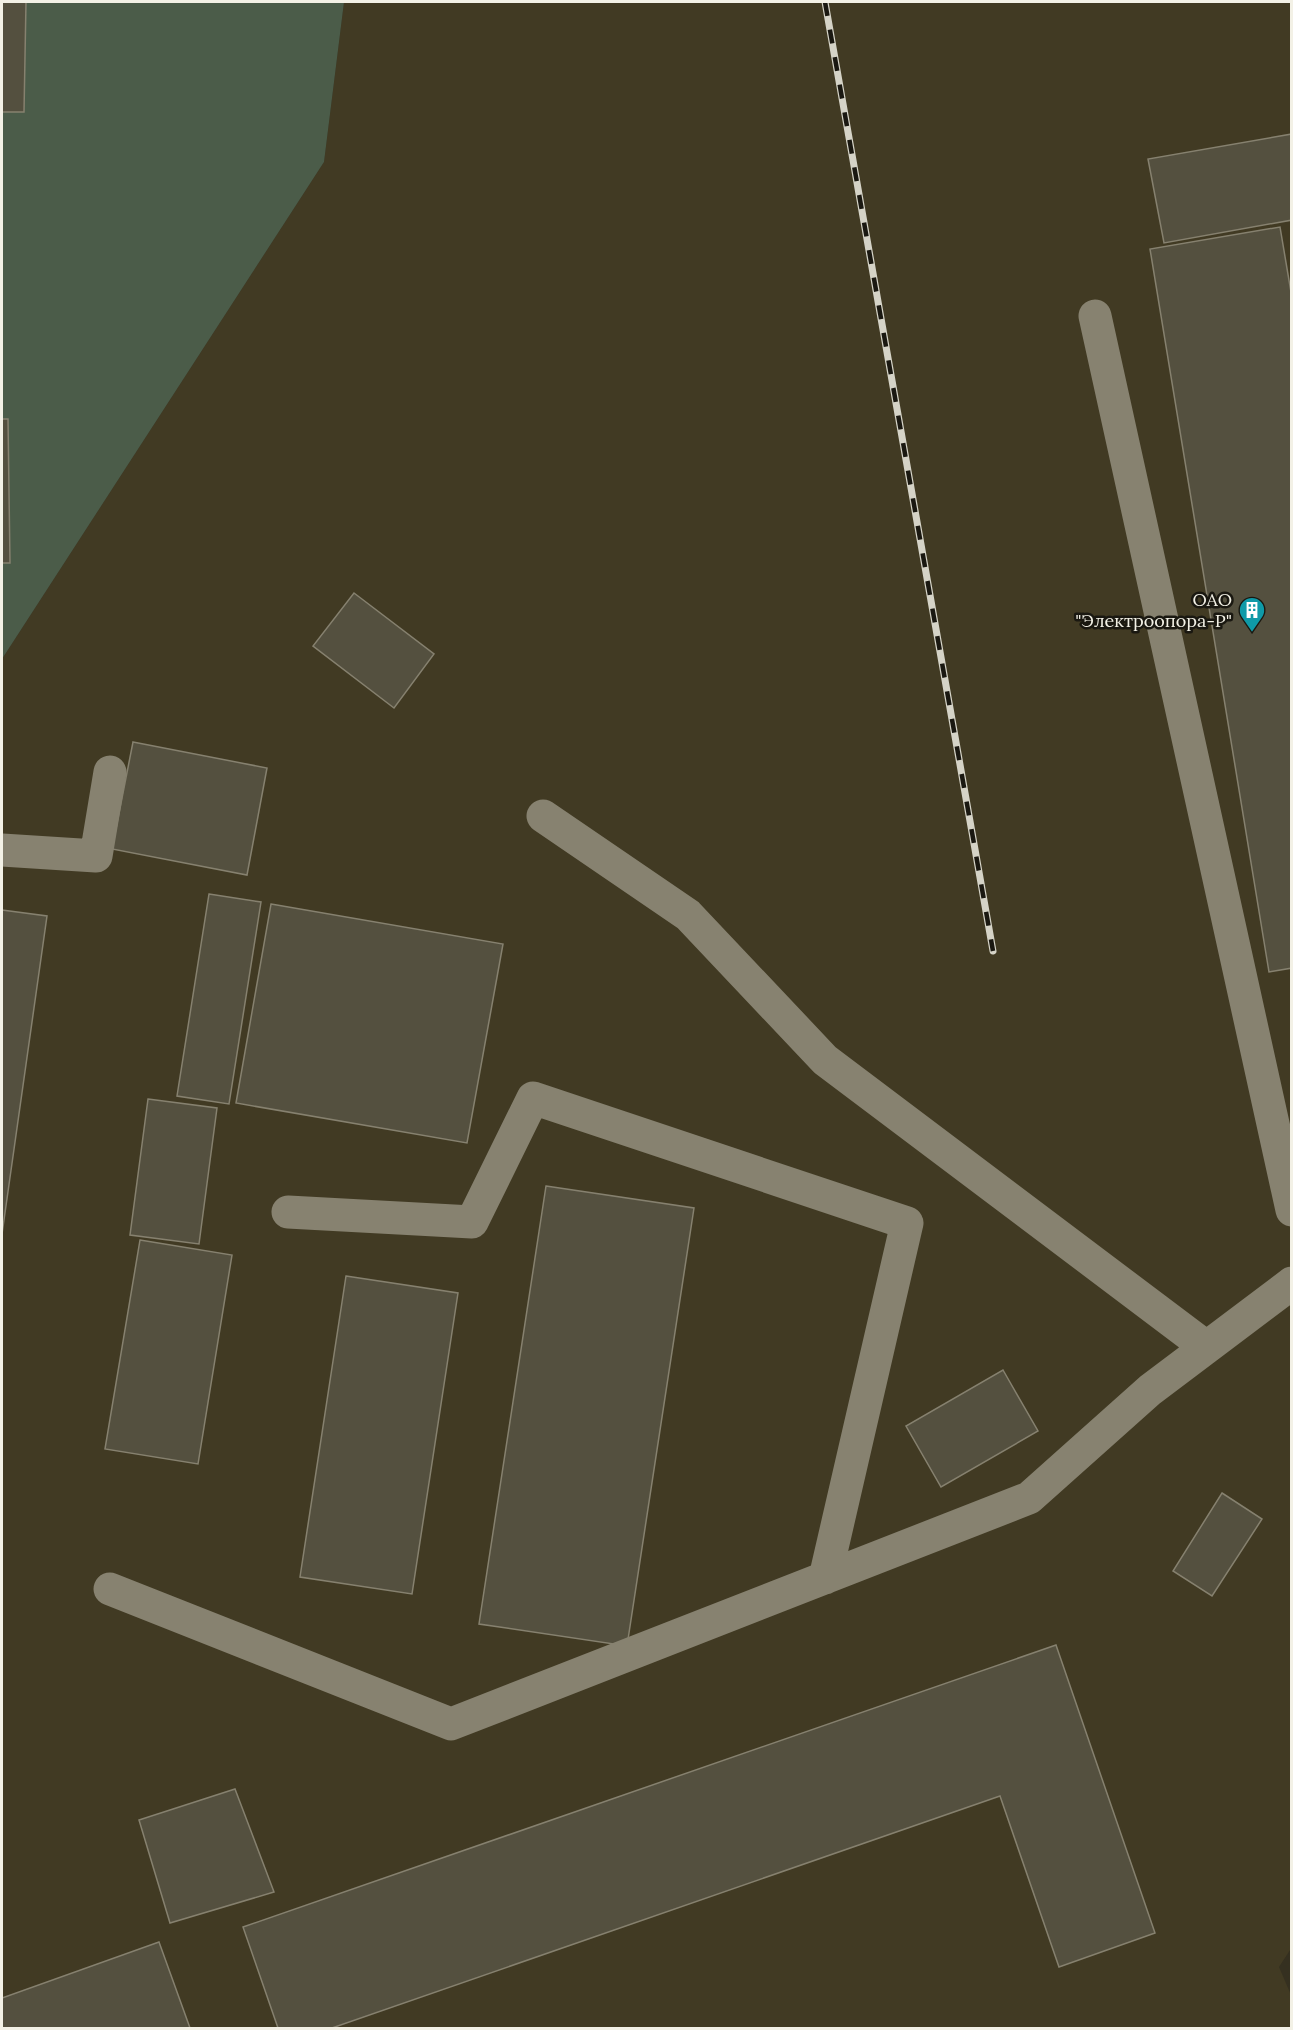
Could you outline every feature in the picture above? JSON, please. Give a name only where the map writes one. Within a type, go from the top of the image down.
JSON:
[{"type":"lane","points":[[1095,316],[1292,1210]]},
{"type":"lane","points":[[2,850],[96,856],[110,772]]},
{"type":"lane","points":[[543,816],[688,915],[825,1060],[1206,1347]]},
{"type":"lane","points":[[288,1212],[472,1222],[532,1098],[907,1223],[825,1578]]},
{"type":"lane","points":[[110,1588],[451,1724],[1029,1498],[1150,1390],[1292,1283]]},
{"type":"shaded area","points":[[344,2],[1291,2],[1292,1947],[1279,1967],[1291,1995],[1291,2028],[2,2028],[2,659],[324,162]]},
{"type":"green space","points":[[2,2],[344,2],[324,162],[2,659]]},
{"type":"building","points":[[2,2],[26,2],[24,112],[2,112]]},
{"type":"building","points":[[1292,134],[1292,220],[1164,243],[1148,159]]},
{"type":"building","name":"ОАО \"Электроопора-Р\"","points":[[1280,227],[1292,298],[1292,968],[1269,972],[1150,249]]},
{"type":"building","points":[[2,419],[8,419],[10,563],[2,563]]},
{"type":"building","points":[[354,593],[434,654],[394,708],[313,646]]},
{"type":"building","points":[[133,742],[267,768],[247,875],[112,849]]},
{"type":"building","points":[[209,894],[261,902],[229,1104],[177,1096]]},
{"type":"building","points":[[271,904],[503,944],[467,1143],[236,1103]]},
{"type":"building","points":[[2,910],[47,916],[2,1234]]},
{"type":"building","points":[[148,1099],[217,1108],[199,1244],[130,1235]]},
{"type":"building","points":[[546,1186],[694,1208],[627,1646],[479,1624]]},
{"type":"building","points":[[140,1240],[232,1255],[198,1464],[105,1449]]},
{"type":"building","points":[[346,1276],[458,1293],[412,1594],[300,1577]]},
{"type":"building","points":[[1003,1370],[1038,1431],[941,1487],[906,1426]]},
{"type":"building","points":[[1222,1493],[1262,1519],[1212,1596],[1173,1571]]},
{"type":"building","points":[[1056,1645],[1155,1933],[1059,1967],[1000,1796],[332,2028],[278,2028],[243,1927]]},
{"type":"building","points":[[235,1789],[274,1892],[170,1923],[139,1820]]},
{"type":"building","points":[[159,1942],[190,2028],[2,2028],[2,1998]]},
{"type":"railway","points":[[825,2],[993,951]]},
{"type":"place","name":"ОАО \"Электроопора-Р\"","points":[[1252,633]]}]
